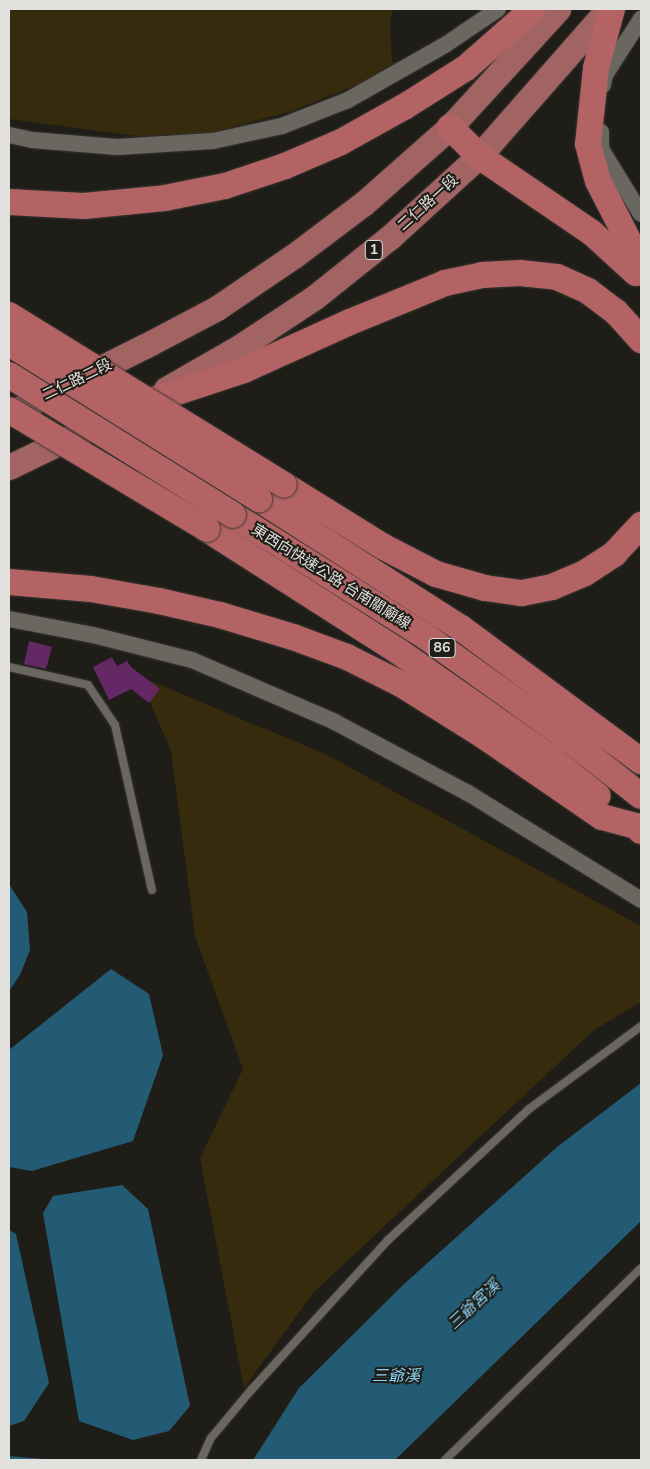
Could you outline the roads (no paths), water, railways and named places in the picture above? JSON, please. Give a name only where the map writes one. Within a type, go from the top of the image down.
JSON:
[{"type":"highway","points":[[612,9],[588,144],[598,181],[641,265]]},
{"type":"highway","points":[[9,202],[84,206],[165,198],[224,186],[285,166],[341,142],[404,107],[466,68],[541,14]]},
{"type":"highway","points":[[450,127],[479,156],[591,232],[616,253],[641,279]]},
{"type":"highway","points":[[138,406],[244,370],[350,322],[445,283],[482,275],[520,272],[557,277],[588,291],[616,312],[641,340]]},
{"type":"highway","points":[[9,315],[384,548],[436,574],[485,588],[522,593],[552,587],[585,574],[614,554],[641,525]]},
{"type":"highway","name":"東西向快速公路 台南關廟線","points":[[9,343],[461,628],[641,761]]},
{"type":"highway","name":"東西向快速公路 台南關廟線","points":[[9,375],[233,514],[424,636],[570,740],[641,796]]},
{"type":"highway","points":[[9,410],[207,529],[398,652],[551,758],[638,828]]},
{"type":"highway","points":[[9,582],[90,589],[159,600],[220,615],[293,637],[347,657],[401,684],[468,726],[602,818],[638,828]]},
{"type":"main road","name":"二仁路一段","points":[[138,406],[241,346],[314,297],[390,237],[479,156],[608,9]]},
{"type":"main road","points":[[450,127],[541,14]]},
{"type":"main road","name":"二仁路二段","points":[[9,414],[217,308],[295,255],[364,203],[450,127]]},
{"type":"main road","name":"1","points":[[9,467],[138,406]]},
{"type":"street","points":[[9,135],[32,140],[117,147],[213,141],[282,126],[348,100],[445,45],[498,9]]},
{"type":"street","points":[[641,19],[600,71],[601,149],[641,214]]},
{"type":"street","points":[[9,619],[93,635],[192,660],[333,721],[468,793],[641,900]]},
{"type":"lane","points":[[9,667],[88,685],[116,725],[152,890]]},
{"type":"lane","points":[[201,1460],[211,1438],[252,1389],[388,1240],[529,1109],[641,1026]]},
{"type":"lane","points":[[445,1460],[641,1268]]},
{"type":"water","points":[[9,884],[27,912],[30,950],[20,975],[9,991]]},
{"type":"water","points":[[111,969],[149,994],[163,1055],[133,1141],[32,1171],[9,1167],[9,1050]]},
{"type":"water","name":"三爺溪","points":[[641,1083],[641,1221],[395,1460],[253,1460],[299,1388],[403,1285],[557,1147]]},
{"type":"water","points":[[122,1185],[148,1209],[190,1406],[169,1431],[133,1440],[79,1421],[43,1213],[53,1196]]},
{"type":"water","points":[[9,1230],[16,1234],[49,1383],[24,1421],[9,1426]]},
{"type":"water","points":[[9,1456],[56,1460],[9,1460]]},
{"type":"water label","name":"三爺宮溪","points":[[474,1305]]}]
